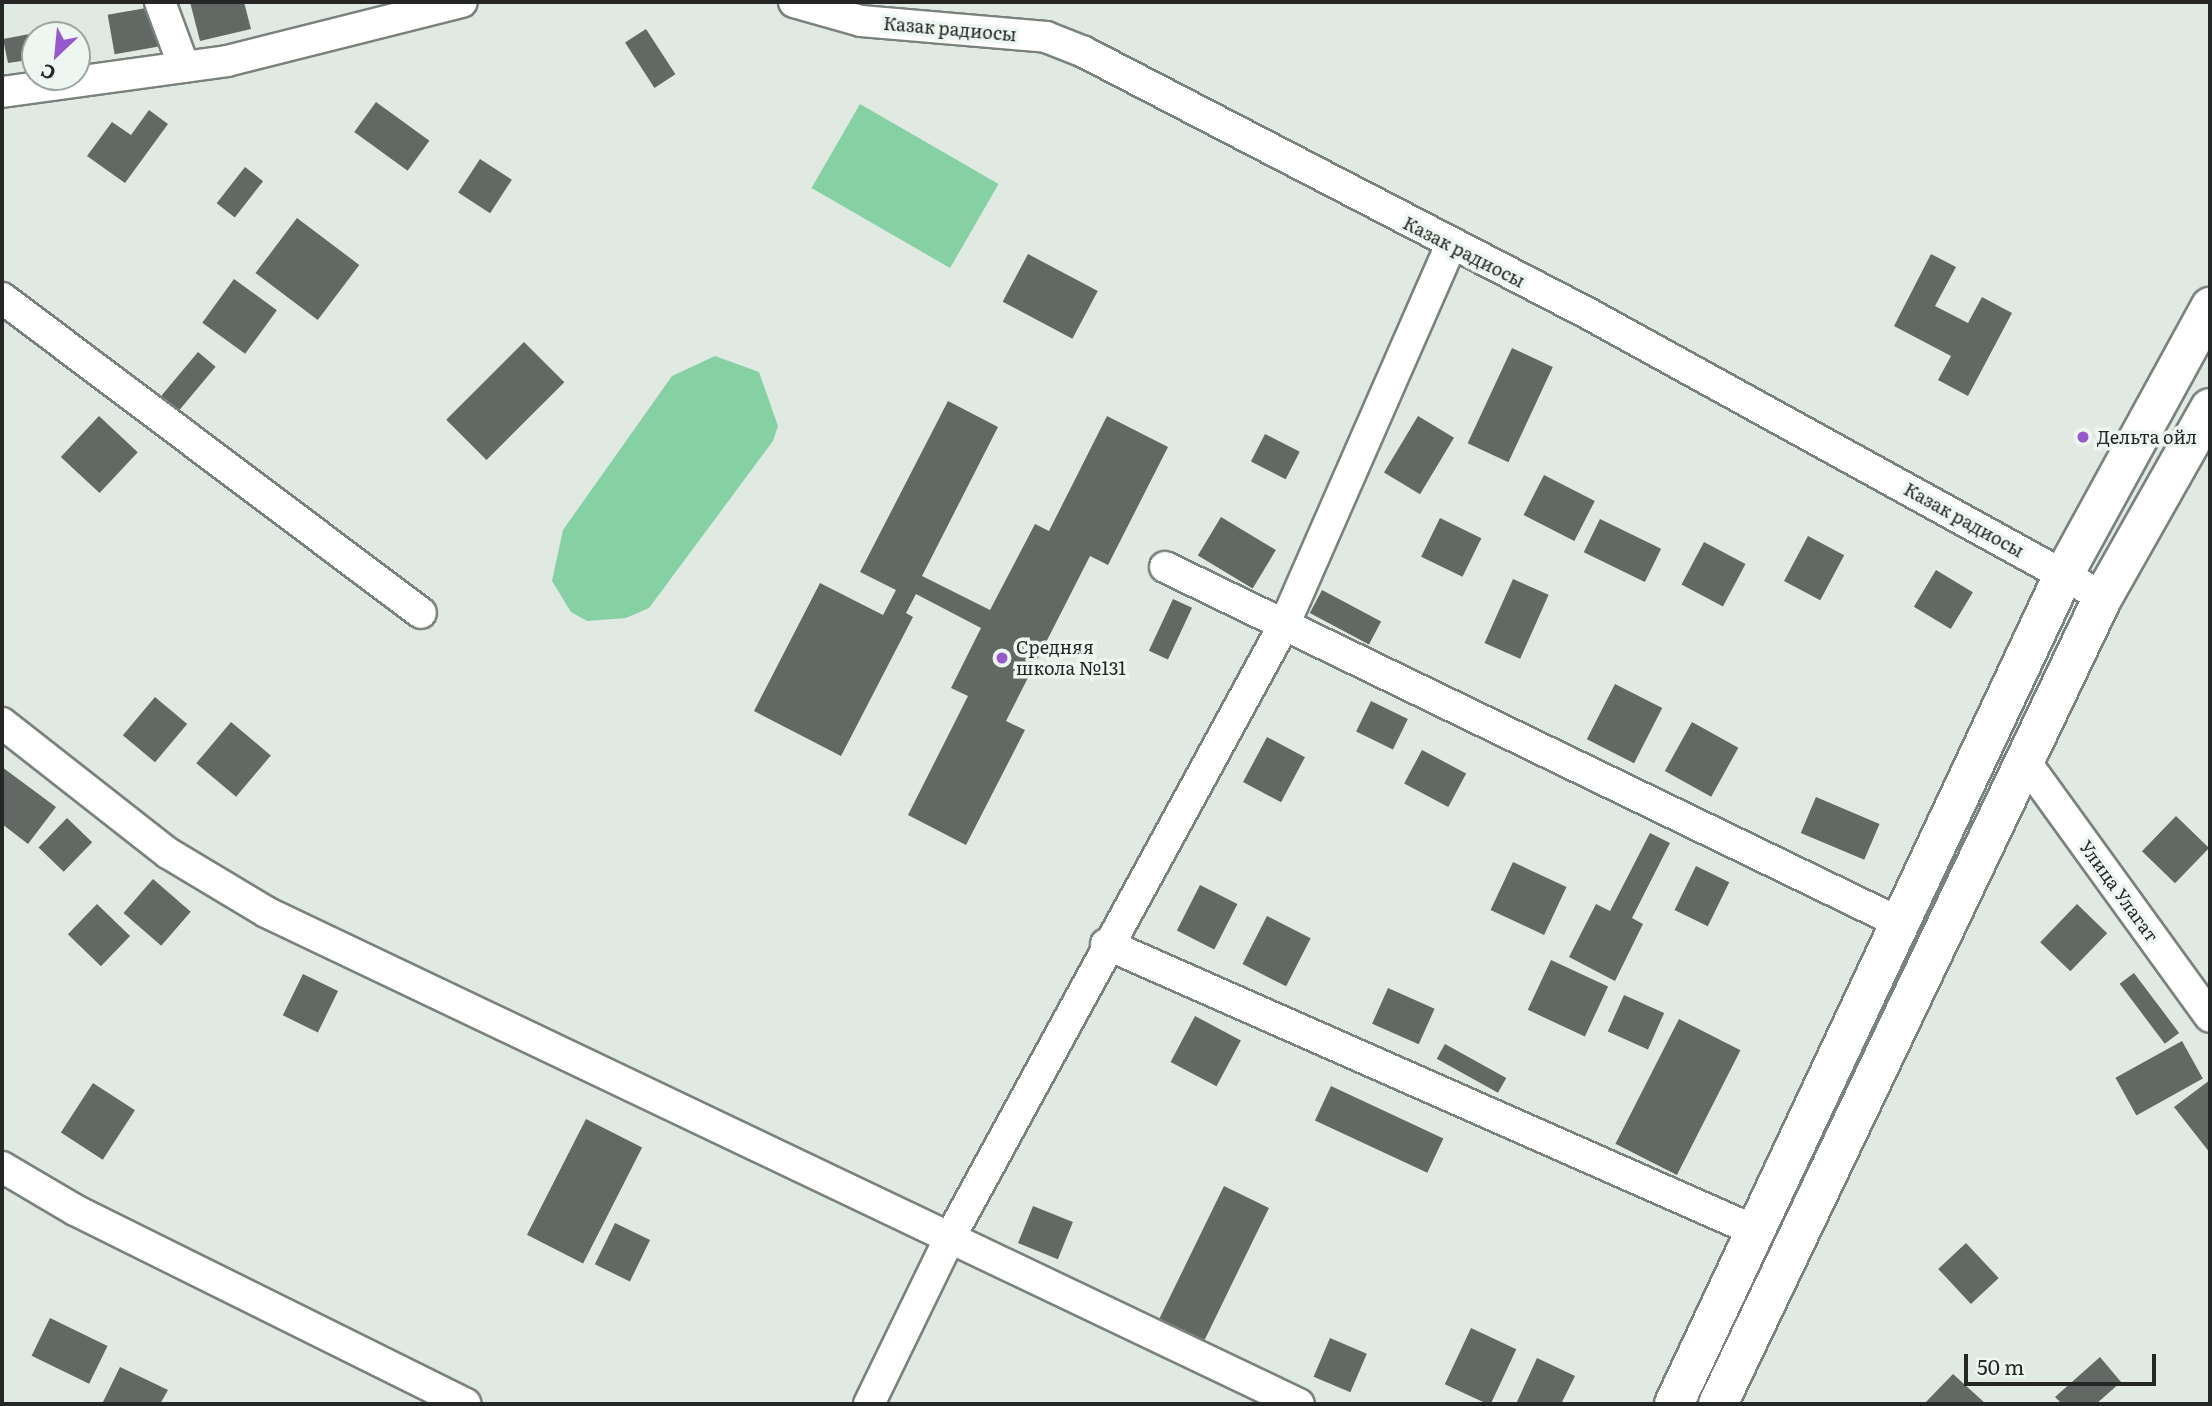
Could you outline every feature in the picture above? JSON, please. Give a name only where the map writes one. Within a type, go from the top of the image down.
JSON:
[{"type":"main road","points":[[1674,1404],[1751,1229],[2063,576],[2210,307]]},
{"type":"main road","points":[[1697,1355],[1726,1388],[1937,938],[2027,764],[2103,597],[2210,408]]},
{"type":"street","points":[[160,2],[184,67]]},
{"type":"street","points":[[2,93],[184,67],[461,2]]},
{"type":"street","name":"Казак радиосы","points":[[794,2],[861,22],[1046,37],[1667,356],[2103,597]]},
{"type":"street","points":[[869,1404],[948,1241],[1106,944],[1285,623],[1451,245]]},
{"type":"street","points":[[2,298],[421,613]]},
{"type":"street","points":[[1165,567],[1898,922]]},
{"type":"street","points":[[2,723],[168,853],[235,896],[948,1241],[1299,1404]]},
{"type":"street","name":"Улица Улагат","points":[[2027,764],[2210,1017]]},
{"type":"street","points":[[1106,944],[1751,1229]]},
{"type":"street","points":[[2,1167],[75,1210],[464,1404]]},
{"type":"green space","points":[[860,104],[999,184],[950,268],[812,188]]},
{"type":"green space","points":[[715,356],[759,372],[778,426],[773,441],[649,608],[626,618],[587,621],[571,612],[552,581],[563,530],[672,376]]},
{"type":"building","points":[[190,2],[244,2],[251,29],[200,41]]},
{"type":"building","points":[[152,7],[159,46],[115,54],[108,15]]},
{"type":"building","points":[[646,29],[675,74],[654,88],[625,43]]},
{"type":"building","points":[[21,36],[21,61],[8,63],[3,39]]},
{"type":"building","points":[[376,102],[429,141],[408,171],[354,132]]},
{"type":"building","points":[[149,110],[168,124],[125,183],[87,156],[112,122],[131,135]]},
{"type":"building","points":[[480,159],[512,180],[490,213],[458,193]]},
{"type":"building","points":[[245,167],[263,181],[235,217],[217,203]]},
{"type":"building","points":[[297,218],[359,265],[318,320],[255,273]]},
{"type":"building","points":[[1028,254],[1098,291],[1072,339],[1003,302]]},
{"type":"building","points":[[1931,254],[1956,267],[1935,306],[1968,323],[1982,297],[2012,313],[1968,396],[1938,380],[1951,356],[1894,326]]},
{"type":"building","points":[[234,279],[277,310],[245,354],[202,323]]},
{"type":"building","points":[[524,342],[564,382],[487,460],[446,420]]},
{"type":"building","points":[[1512,348],[1553,367],[1508,462],[1468,443]]},
{"type":"building","points":[[198,352],[216,367],[179,410],[161,396]]},
{"type":"building","points":[[948,401],[998,427],[922,576],[990,610],[1035,524],[1049,531],[1107,416],[1168,447],[1108,565],[1090,556],[1006,721],[1025,730],[966,845],[908,815],[968,696],[951,688],[981,628],[916,594],[906,613],[913,617],[841,756],[754,711],[820,583],[883,615],[896,590],[860,572]]},
{"type":"building","points":[[99,416],[138,452],[100,493],[61,457]]},
{"type":"building","points":[[1418,416],[1454,438],[1420,494],[1384,473]]},
{"type":"building","points":[[1265,434],[1300,452],[1286,479],[1251,462]]},
{"type":"building","points":[[1544,475],[1595,501],[1574,541],[1524,515]]},
{"type":"building","points":[[1221,517],[1276,550],[1253,589],[1198,556]]},
{"type":"building","points":[[1440,518],[1481,538],[1462,577],[1421,557]]},
{"type":"building","points":[[1600,519],[1661,549],[1645,582],[1584,552]]},
{"type":"building","points":[[1808,536],[1844,555],[1820,600],[1784,581]]},
{"type":"building","points":[[1704,542],[1745,564],[1723,606],[1681,584]]},
{"type":"building","points":[[1936,570],[1973,592],[1951,629],[1914,607]]},
{"type":"building","points":[[1513,579],[1549,595],[1520,659],[1485,643]]},
{"type":"building","points":[[1322,590],[1381,621],[1369,644],[1310,613]]},
{"type":"building","points":[[1173,599],[1192,608],[1168,660],[1149,651]]},
{"type":"building","points":[[1615,684],[1662,708],[1634,763],[1587,739]]},
{"type":"building","points":[[155,697],[187,724],[155,762],[123,735]]},
{"type":"building","points":[[1371,701],[1408,719],[1393,750],[1356,732]]},
{"type":"building","points":[[231,722],[271,755],[236,797],[196,763]]},
{"type":"building","points":[[1692,722],[1738,748],[1711,797],[1665,771]]},
{"type":"building","points":[[1267,737],[1305,757],[1281,802],[1243,782]]},
{"type":"building","points":[[1422,750],[1466,773],[1448,807],[1404,784]]},
{"type":"building","points":[[2,767],[56,807],[28,844],[2,824]]},
{"type":"building","points":[[1816,797],[1880,824],[1864,860],[1801,833]]},
{"type":"building","points":[[2176,816],[2209,848],[2175,883],[2142,851]]},
{"type":"building","points":[[67,818],[92,842],[64,872],[39,847]]},
{"type":"building","points":[[1650,833],[1670,843],[1632,918],[1643,924],[1615,981],[1569,957],[1596,904],[1610,911]]},
{"type":"building","points":[[1513,862],[1566,887],[1544,935],[1491,910]]},
{"type":"building","points":[[1696,866],[1729,882],[1708,926],[1675,910]]},
{"type":"building","points":[[153,879],[191,912],[161,946],[123,913]]},
{"type":"building","points":[[1200,885],[1237,904],[1214,950],[1177,930]]},
{"type":"building","points":[[97,904],[130,936],[101,966],[68,934]]},
{"type":"building","points":[[2077,904],[2107,933],[2070,971],[2040,942]]},
{"type":"building","points":[[1267,916],[1311,938],[1286,986],[1242,964]]},
{"type":"building","points":[[1551,960],[1608,987],[1585,1036],[1528,1010]]},
{"type":"building","points":[[2134,973],[2179,1033],[2165,1044],[2120,984]]},
{"type":"building","points":[[303,974],[338,991],[318,1032],[283,1015]]},
{"type":"building","points":[[1388,988],[1435,1009],[1419,1044],[1372,1024]]},
{"type":"building","points":[[1624,995],[1664,1013],[1648,1049],[1608,1032]]},
{"type":"building","points":[[1195,1016],[1241,1040],[1217,1086],[1171,1062]]},
{"type":"building","points":[[1679,1019],[1740,1050],[1677,1175],[1615,1144]]},
{"type":"building","points":[[2182,1041],[2203,1079],[2136,1115],[2116,1078]]},
{"type":"building","points":[[1445,1044],[1506,1078],[1498,1093],[1437,1059]]},
{"type":"building","points":[[2210,1080],[2210,1153],[2174,1107]]},
{"type":"building","points":[[93,1083],[135,1110],[103,1160],[61,1132]]},
{"type":"building","points":[[1331,1086],[1443,1138],[1427,1173],[1315,1120]]},
{"type":"building","points":[[586,1119],[642,1148],[583,1263],[527,1235]]},
{"type":"building","points":[[1224,1186],[1269,1208],[1201,1348],[1156,1326]]},
{"type":"building","points":[[1033,1206],[1073,1222],[1058,1259],[1018,1243]]},
{"type":"building","points":[[615,1223],[650,1240],[630,1281],[595,1264]]},
{"type":"building","points":[[1966,1243],[1999,1278],[1971,1304],[1938,1269]]},
{"type":"building","points":[[50,1318],[108,1346],[89,1384],[32,1356]]},
{"type":"building","points":[[1471,1328],[1516,1349],[1491,1404],[1445,1384]]},
{"type":"building","points":[[1330,1338],[1367,1354],[1350,1392],[1314,1377]]},
{"type":"building","points":[[2100,1357],[2121,1382],[2096,1404],[2062,1404],[2055,1397]]},
{"type":"building","points":[[1537,1358],[1575,1376],[1561,1404],[1516,1404]]},
{"type":"building","points":[[120,1367],[168,1390],[160,1404],[102,1404]]},
{"type":"building","points":[[1953,1374],[1986,1404],[1924,1404]]},
{"type":"place","name":"Дельта ойл","points":[[2083,437]]},
{"type":"place","name":"Средняя школа №131","points":[[1002,658]]}]
